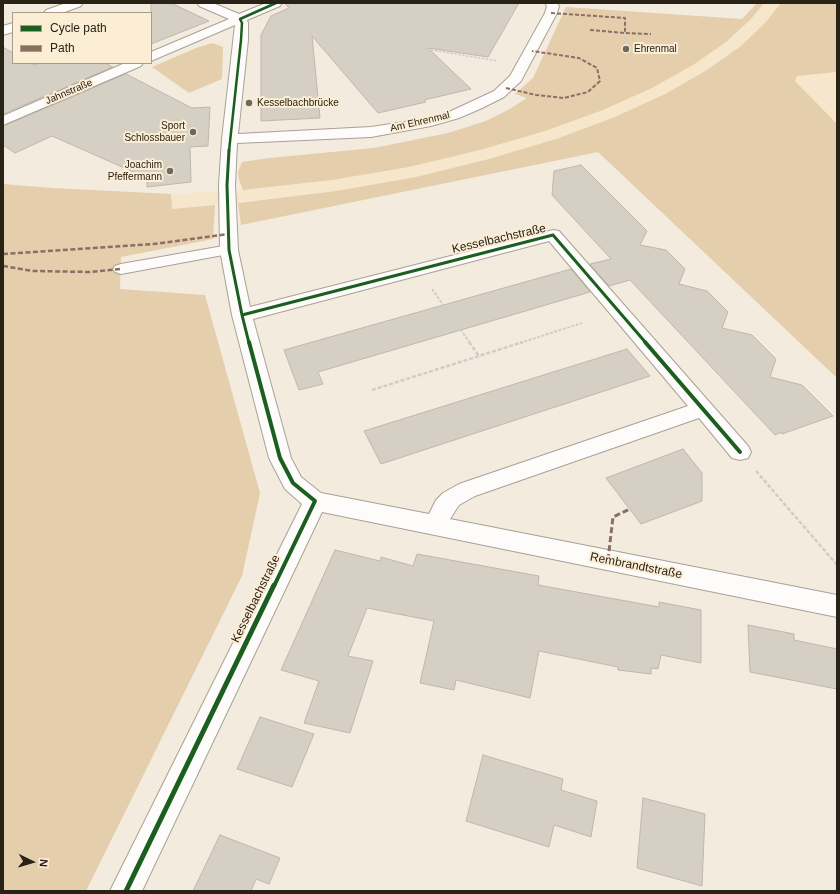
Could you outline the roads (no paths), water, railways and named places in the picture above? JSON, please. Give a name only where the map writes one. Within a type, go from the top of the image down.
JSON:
[{"type":"street","points":[[53,12],[77,3]]},
{"type":"street","points":[[204,3],[240,19],[242,23],[230,139],[227,185],[229,250],[242,315],[280,458],[293,483],[315,501],[436,526],[444,508],[451,499],[467,490],[702,409]]},
{"type":"street","points":[[152,57],[276,3]]},
{"type":"street","name":"Am Ehrenmal","points":[[230,139],[371,132],[426,122],[454,115],[499,94],[516,78],[551,13],[553,6],[552,3]]},
{"type":"street","name":"Jahnstraße","points":[[3,121],[134,64]]},
{"type":"street","name":"Kesselbachstraße","points":[[242,315],[553,235],[740,452]]},
{"type":"street","name":"Kesselbachstraße","points":[[126,891],[315,501]]},
{"type":"street","name":"Rembrandtstraße","points":[[436,526],[837,606]]},
{"type":"lane","points":[[121,269],[229,250]]},
{"type":"place","name":"Ehrenmal","points":[[626,49]]},
{"type":"place","name":"Kesselbachbrücke","points":[[249,103]]},
{"type":"place","name":"Sport Schlossbauer","points":[[193,132]]},
{"type":"place","name":"Joachim Pfeffermann","points":[[170,171]]}]
